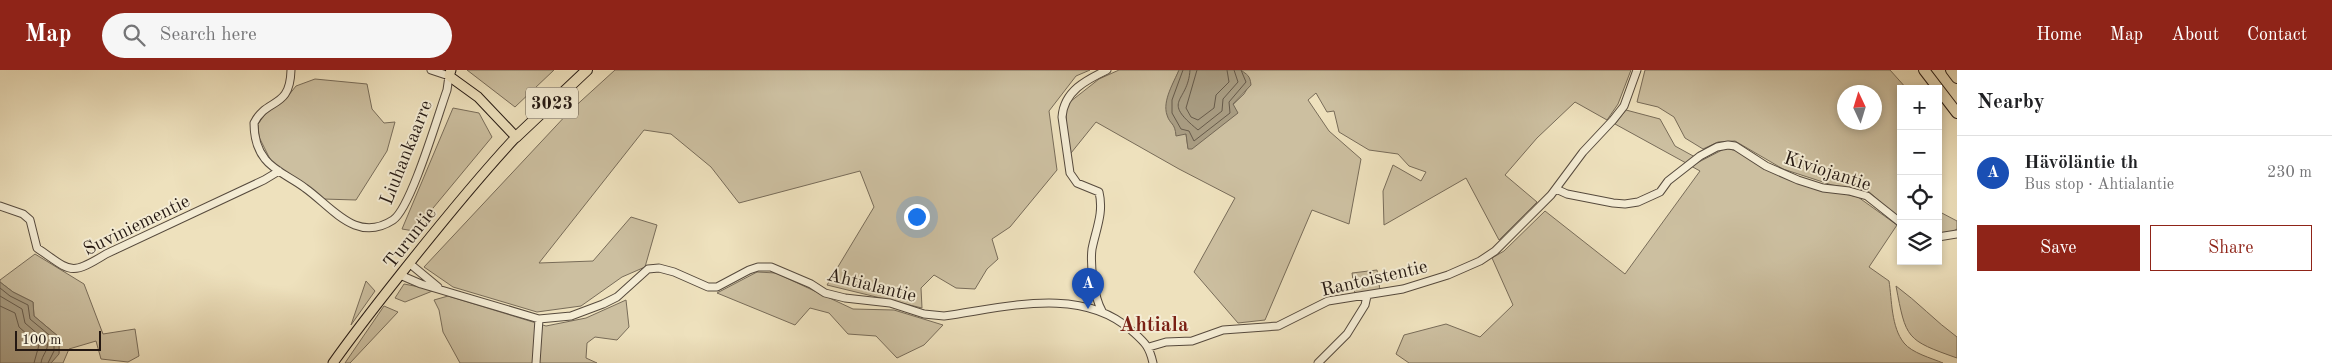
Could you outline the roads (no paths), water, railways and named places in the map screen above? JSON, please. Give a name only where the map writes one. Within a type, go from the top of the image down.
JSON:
[{"type":"highway","name":"3023","points":[[516,137],[588,70]]},
{"type":"highway","points":[[1924,70],[1957,113]]},
{"type":"highway","points":[[1951,70],[1957,78]]},
{"type":"main road","points":[[450,73],[478,97],[516,137]]},
{"type":"main road","name":"Turuntie","points":[[333,363],[363,320],[469,188],[516,137]]},
{"type":"street","name":"Liuhankaarre","points":[[291,70],[290,87],[286,95],[261,113],[254,123],[255,138],[259,149],[265,160],[304,186],[345,222],[368,227],[382,225],[394,219],[400,213],[428,146],[447,90],[450,73]]},
{"type":"street","points":[[432,70],[450,73]]},
{"type":"street","points":[[1102,311],[1096,297],[1092,252],[1101,213],[1101,201],[1099,192],[1077,183],[1070,174],[1062,117],[1063,108],[1073,91],[1107,70]]},
{"type":"street","name":"Rantoistentie","points":[[1150,347],[1166,342],[1192,341],[1218,330],[1278,326],[1328,301],[1403,289],[1434,280],[1480,261],[1495,251],[1556,189],[1583,152],[1624,106],[1637,70]]},
{"type":"street","name":"Kiviojantie","points":[[1556,189],[1567,194],[1613,203],[1638,202],[1660,192],[1668,181],[1700,156],[1728,145],[1735,146],[1766,166],[1798,180],[1823,188],[1849,191],[1867,196],[1897,220]]},
{"type":"street","name":"Suviniementie","points":[[0,206],[23,214],[30,220],[36,248],[60,264],[74,270],[83,268],[114,250],[264,180],[279,171]]},
{"type":"street","points":[[1942,237],[1950,237],[1957,234]]},
{"type":"street","name":"Ahtialantie","points":[[409,263],[439,288]]},
{"type":"street","name":"Ahtialantie","points":[[400,275],[421,284],[539,319],[580,314],[617,297],[642,272],[659,268],[674,272],[708,287],[717,287],[749,270],[758,267],[771,267],[811,284],[825,293],[845,298],[890,303],[933,316],[963,314],[1031,303],[1087,306],[1102,311],[1122,322],[1150,347]]},
{"type":"street","points":[[1318,363],[1347,334],[1367,296]]},
{"type":"street","points":[[1087,306],[1096,297]]},
{"type":"street","points":[[536,363],[539,319]]},
{"type":"street","points":[[1150,347],[1153,363]]},
{"type":"water","points":[[1179,70],[1241,70],[1248,76],[1251,82],[1251,85],[1233,104],[1238,113],[1192,149],[1188,149],[1186,134],[1176,136],[1175,128],[1168,118],[1166,110],[1169,92]]},
{"type":"water","points":[[0,282],[13,292],[33,302],[34,316],[59,337],[59,354],[51,363],[0,363]]},
{"type":"place","name":"Hävöläntie th","points":[[1088,309]]},
{"type":"district","name":"Ahtiala","points":[[1154,324]]}]
